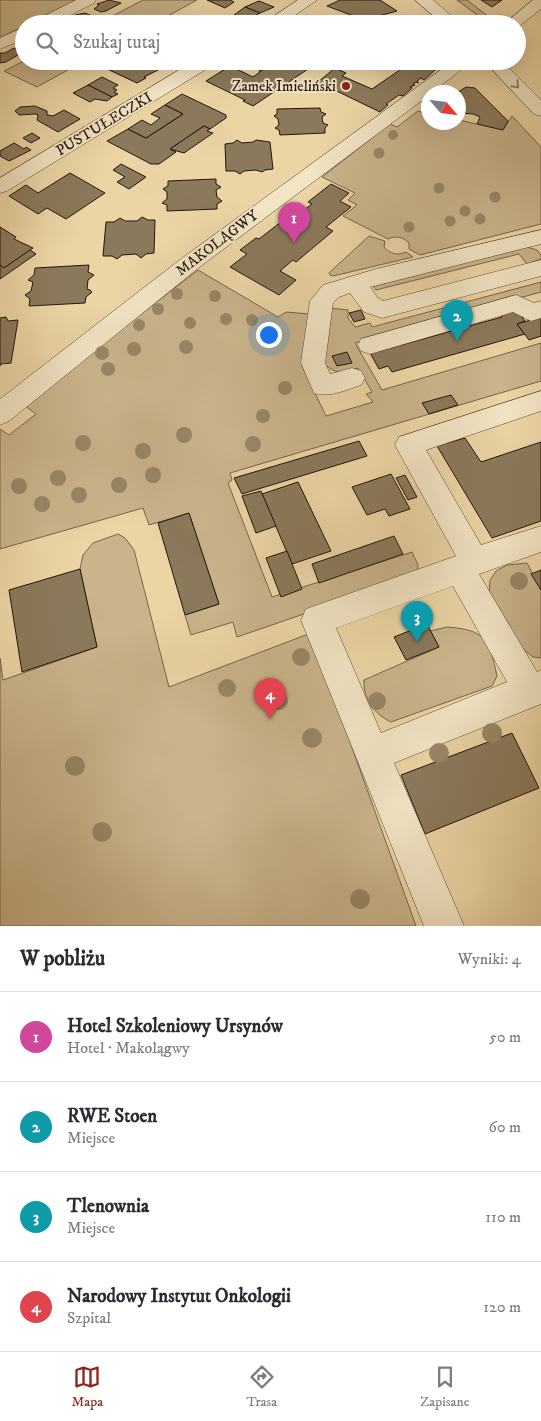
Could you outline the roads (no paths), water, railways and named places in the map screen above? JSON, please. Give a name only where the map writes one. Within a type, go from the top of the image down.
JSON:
[{"type":"street","points":[[58,15],[88,0]]},
{"type":"street","points":[[285,15],[309,0]]},
{"type":"street","points":[[424,0],[449,15]]},
{"type":"street","points":[[442,0],[455,15]]},
{"type":"street","points":[[523,15],[541,1]]},
{"type":"street","points":[[0,44],[15,36]]},
{"type":"street","name":"PUSTUŁECZKI","points":[[0,187],[193,70]]},
{"type":"street","name":"MAKOLĄGWY","points":[[0,414],[189,264],[452,70]]},
{"type":"street","points":[[501,70],[541,110]]},
{"type":"street","points":[[520,70],[541,90]]},
{"type":"street","points":[[352,378],[323,386],[313,363],[322,301],[331,291],[356,283],[540,240]]},
{"type":"street","points":[[356,283],[367,304],[382,310],[541,268]]},
{"type":"street","points":[[370,345],[516,303],[531,312],[541,309]]},
{"type":"street","points":[[373,754],[535,689],[467,566],[409,445],[541,401]]},
{"type":"street","points":[[444,926],[317,620],[541,538]]},
{"type":"place","name":"Zamek Imieliński","points":[[346,86]]},
{"type":"place","name":"Hotel Szkoleniowy Ursynów","points":[[294,243]]},
{"type":"place","name":"RWE Stoen","points":[[457,341]]},
{"type":"place","name":"Tlenownia","points":[[417,642]]},
{"type":"place","name":"Narodowy Instytut Onkologii","points":[[270,719]]}]
